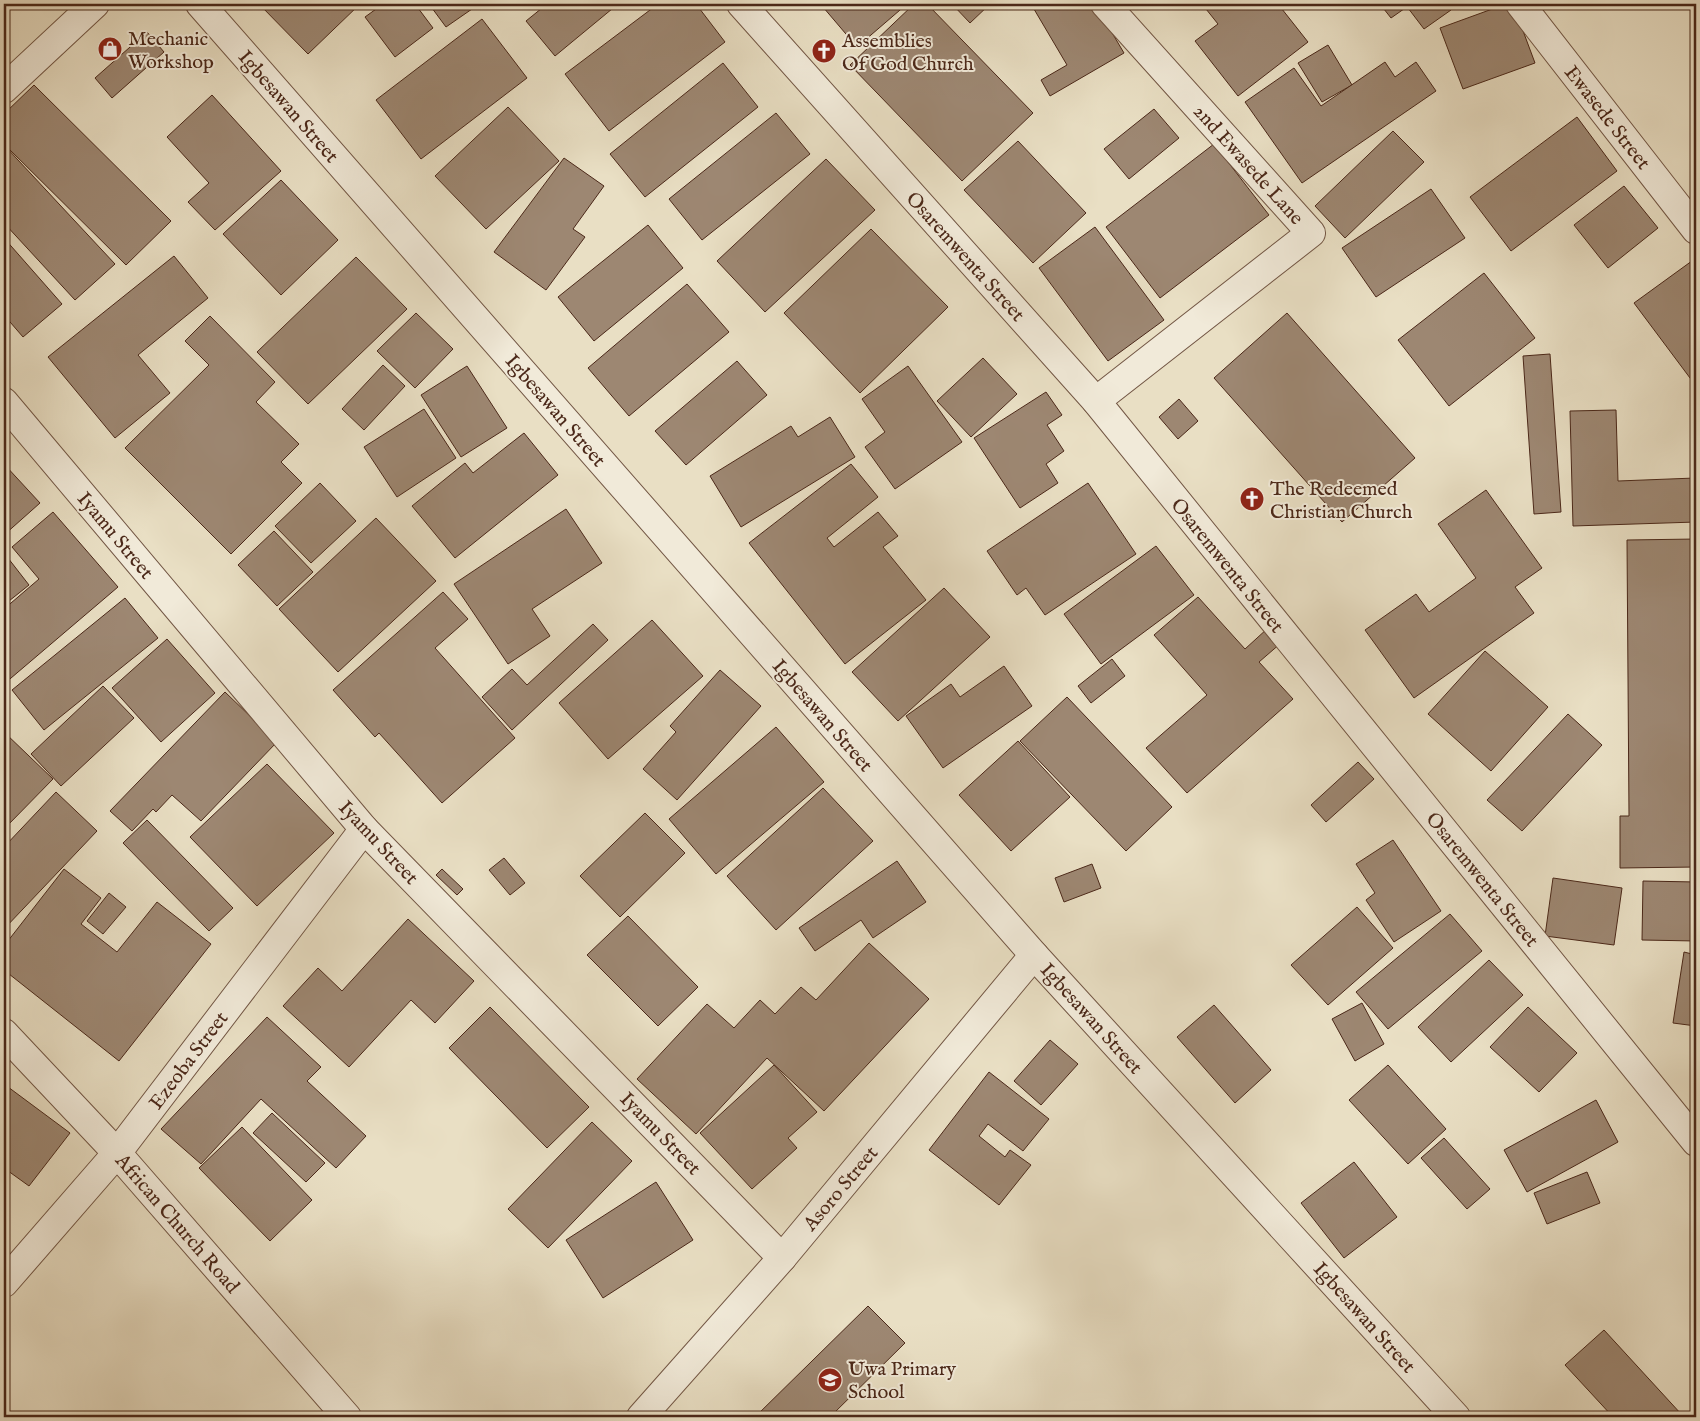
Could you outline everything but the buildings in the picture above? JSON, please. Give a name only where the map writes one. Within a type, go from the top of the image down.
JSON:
[{"type":"street","points":[[4,89],[95,4]]},
{"type":"street","name":"Igbesawan Street","points":[[200,4],[1034,955],[1456,1417]]},
{"type":"street","name":"Osaremwenta Street","points":[[741,4],[1096,401],[1696,1142]]},
{"type":"street","name":"2nd Ewasede Lane","points":[[1096,401],[1311,232],[1106,4]]},
{"type":"street","name":"Ewasede Street","points":[[1520,4],[1696,230]]},
{"type":"street","name":"Iyamu Street","points":[[4,402],[364,829],[782,1258]]},
{"type":"street","name":"Ezeoba Street","points":[[4,1283],[118,1152],[364,829]]},
{"type":"street","name":"Asoro Street","points":[[641,1417],[782,1258],[1034,955]]},
{"type":"street","name":"African Church Road","points":[[4,1033],[118,1152],[347,1417]]},
{"type":"place","name":"Mechanic Workshop","points":[[110,49]]},
{"type":"place","name":"Assemblies Of God Church","points":[[824,51]]},
{"type":"place","name":"The Redeemed Christian Church","points":[[1252,499]]},
{"type":"place","name":"Uwa Primary School","points":[[830,1380]]}]
